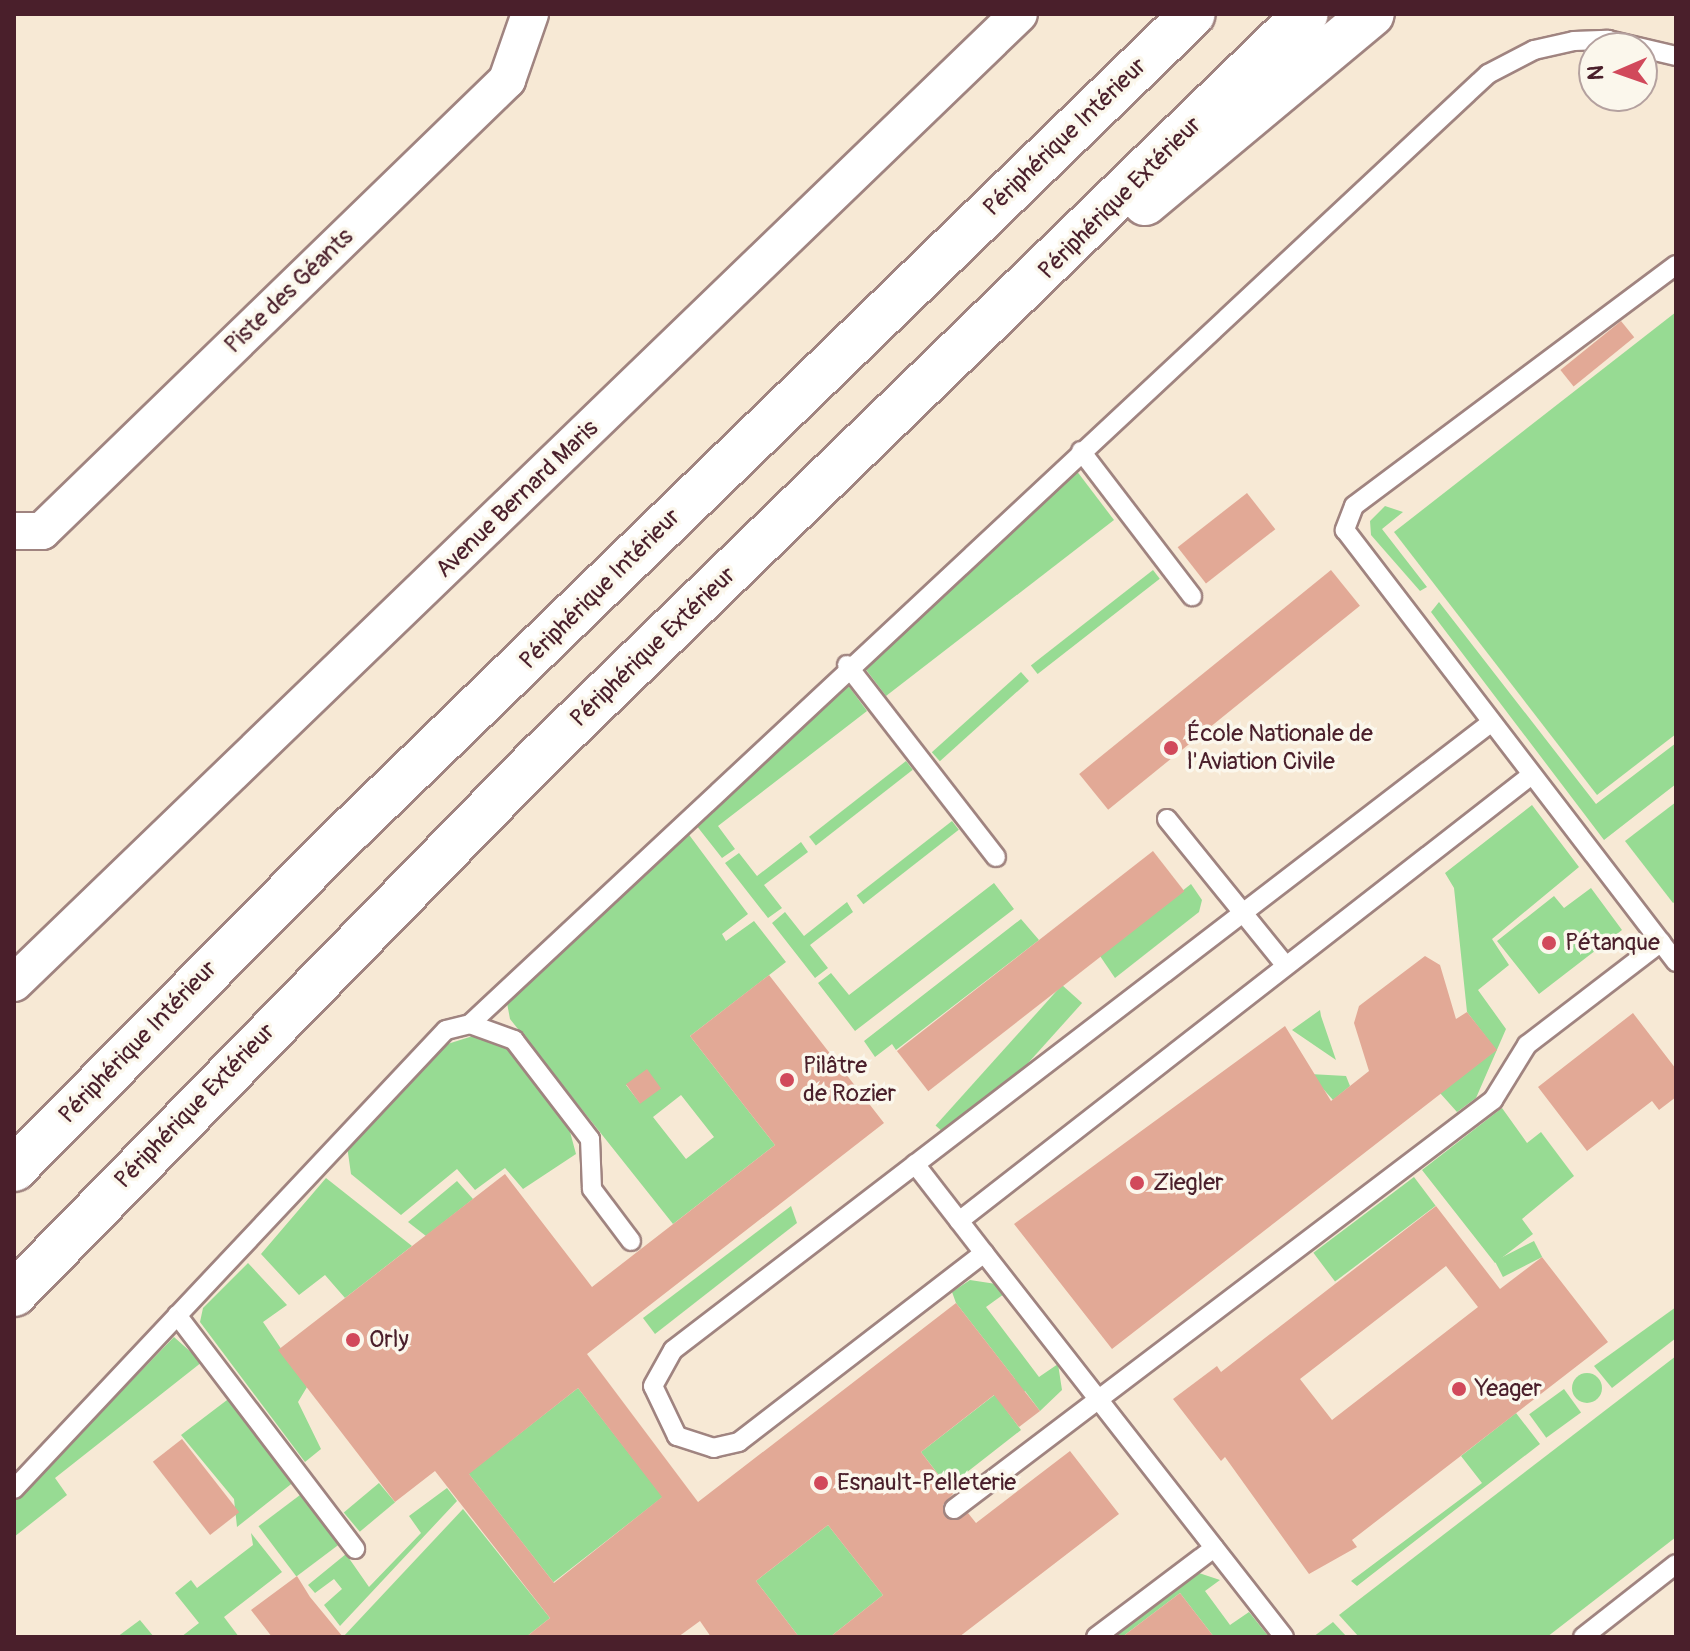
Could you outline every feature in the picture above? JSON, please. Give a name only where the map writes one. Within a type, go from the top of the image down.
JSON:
[{"type":"highway","name":"Périphérique Intérieur","points":[[14,1169],[352,828],[1193,14]]},
{"type":"highway","name":"Périphérique Extérieur","points":[[14,1294],[540,756],[1018,298],[1306,14]]},
{"type":"highway","points":[[1018,298],[1215,152],[1372,14]]},
{"type":"street","name":"Piste des Géants","points":[[14,531],[42,531],[507,80],[530,14]]},
{"type":"street","name":"Avenue Bernard Maris","points":[[14,983],[1019,14]]},
{"type":"lane","points":[[14,1489],[427,1043],[470,1024],[847,665],[1488,74],[1534,50],[1574,41],[1608,40],[1676,56]]},
{"type":"lane","points":[[1676,265],[1354,506],[1345,521],[1348,539],[1529,777],[1676,962]]},
{"type":"lane","points":[[1081,451],[1192,596]]},
{"type":"lane","points":[[847,665],[996,857]]},
{"type":"lane","points":[[984,1253],[739,1442],[714,1448],[677,1436],[653,1386],[673,1350],[1489,724]]},
{"type":"lane","points":[[959,1221],[1529,777]]},
{"type":"lane","points":[[1167,819],[1286,966]]},
{"type":"lane","points":[[954,1509],[1493,1100],[1527,1045],[1661,942]]},
{"type":"lane","points":[[470,1024],[514,1040],[590,1139],[592,1189],[631,1241]]},
{"type":"lane","points":[[915,1164],[1284,1637]]},
{"type":"lane","points":[[177,1315],[355,1549]]},
{"type":"lane","points":[[1096,1637],[1214,1548]]},
{"type":"lane","points":[[1583,1637],[1676,1564]]},
{"type":"green space","points":[[1676,312],[1676,734],[1597,795],[1394,532]]},
{"type":"green space","points":[[1076,470],[1114,520],[886,696],[864,667]]},
{"type":"green space","points":[[1385,506],[1403,512],[1382,529],[1427,587],[1420,591],[1371,535],[1370,521]]},
{"type":"green space","points":[[1153,570],[1160,579],[1038,674],[1031,665]]},
{"type":"green space","points":[[1439,602],[1596,804],[1676,743],[1676,784],[1604,840],[1431,612]]},
{"type":"green space","points":[[1021,672],[1029,681],[940,761],[932,752]]},
{"type":"green space","points":[[847,684],[867,711],[718,826],[735,849],[722,858],[696,825]]},
{"type":"green space","points":[[906,761],[913,770],[816,845],[809,837]]},
{"type":"green space","points":[[1676,802],[1676,901],[1673,903],[1625,841]]},
{"type":"green space","points":[[1532,805],[1579,867],[1492,939],[1509,965],[1478,990],[1506,1029],[1476,1098],[1457,1112],[1440,1093],[1496,1050],[1467,1012],[1454,888],[1445,873]]},
{"type":"green space","points":[[952,821],[959,830],[863,904],[857,895]]},
{"type":"green space","points":[[687,832],[748,914],[722,934],[726,941],[754,921],[786,962],[690,1036],[775,1145],[673,1224],[510,1019],[507,1003]],"holes":[[[626,1085],[660,1088],[640,1103]],[[681,1095],[714,1137],[686,1159],[653,1117]]]},
{"type":"green space","points":[[801,842],[808,852],[764,885],[782,908],[768,918],[725,863],[739,853],[757,876]]},
{"type":"green space","points":[[994,883],[1014,909],[855,1031],[818,983],[831,973],[849,995]]},
{"type":"green space","points":[[1191,884],[1202,900],[1199,912],[1115,978],[1100,956]]},
{"type":"green space","points":[[1591,888],[1622,930],[1539,994],[1497,941],[1554,896],[1564,908]]},
{"type":"green space","points":[[847,902],[853,912],[810,945],[828,968],[815,978],[772,923],[785,912],[804,936]]},
{"type":"green space","points":[[1021,919],[1039,940],[896,1050],[892,1044],[875,1057],[864,1041]]},
{"type":"green space","points":[[1062,985],[1082,1003],[956,1144],[936,1125]]},
{"type":"green space","points":[[1320,1010],[1321,1016],[1336,1060],[1292,1030]]},
{"type":"green space","points":[[476,1035],[512,1051],[569,1128],[576,1154],[523,1189],[505,1168],[475,1190],[457,1169],[401,1215],[351,1174],[347,1146],[438,1047]]},
{"type":"green space","points":[[1310,1074],[1346,1076],[1350,1086],[1333,1100]]},
{"type":"green space","points":[[1502,1108],[1527,1143],[1541,1132],[1574,1176],[1522,1219],[1533,1234],[1495,1263],[1422,1170]]},
{"type":"green space","points":[[1414,1177],[1436,1206],[1335,1282],[1313,1253]]},
{"type":"green space","points":[[326,1178],[412,1246],[345,1298],[325,1275],[299,1295],[261,1254]]},
{"type":"green space","points":[[457,1181],[473,1199],[426,1236],[408,1222]]},
{"type":"green space","points":[[791,1206],[797,1223],[655,1334],[643,1318]]},
{"type":"green space","points":[[1534,1241],[1542,1257],[1503,1277],[1495,1261]]},
{"type":"green space","points":[[248,1263],[287,1305],[263,1322],[307,1387],[298,1402],[321,1449],[305,1462],[200,1322],[203,1308]]},
{"type":"green space","points":[[970,1280],[996,1284],[1004,1294],[986,1307],[1039,1377],[1058,1364],[1062,1390],[1040,1411],[1025,1391],[1004,1407],[1021,1430],[948,1487],[921,1452],[1015,1379],[956,1303],[952,1292]]},
{"type":"green space","points":[[1676,1307],[1676,1338],[1612,1388],[1594,1366]]},
{"type":"green space","points":[[174,1337],[202,1362],[55,1478],[67,1495],[14,1537],[14,1502]]},
{"type":"green space","points":[[1676,1356],[1676,1537],[1547,1637],[1359,1637],[1339,1615]]},
{"type":"green space","points":[[1587,1373],[1593,1374],[1601,1382],[1601,1394],[1593,1402],[1587,1403],[1581,1402],[1573,1394],[1572,1388],[1573,1382],[1581,1374]]},
{"type":"green space","points":[[578,1388],[663,1497],[553,1582],[468,1474]]},
{"type":"green space","points":[[1564,1389],[1581,1412],[1546,1438],[1529,1414]]},
{"type":"green space","points":[[231,1397],[295,1481],[237,1527],[234,1499],[181,1435]]},
{"type":"green space","points":[[1516,1413],[1540,1444],[1357,1586],[1351,1581],[1482,1483],[1461,1456]]},
{"type":"green space","points":[[379,1483],[395,1502],[360,1532],[344,1513]]},
{"type":"green space","points":[[447,1488],[457,1501],[340,1626],[324,1605],[342,1589],[334,1579],[315,1593],[308,1585],[346,1554],[369,1587],[421,1533],[409,1516]]},
{"type":"green space","points":[[304,1492],[342,1542],[296,1577],[258,1526]]},
{"type":"green space","points":[[463,1509],[550,1618],[526,1637],[343,1637]]},
{"type":"green space","points":[[828,1525],[883,1595],[830,1637],[799,1637],[756,1581]]},
{"type":"green space","points":[[251,1533],[282,1572],[224,1617],[239,1637],[181,1637],[199,1623],[175,1593],[191,1580],[197,1588],[253,1545]]},
{"type":"green space","points":[[1193,1571],[1220,1580],[1205,1591],[1230,1625],[1249,1612],[1269,1637],[1214,1637],[1180,1593],[1122,1637],[1102,1637]]},
{"type":"green space","points":[[140,1620],[154,1637],[117,1637]]},
{"type":"green space","points":[[1333,1622],[1347,1637],[1313,1637]]},
{"type":"building","points":[[1621,321],[1634,337],[1574,386],[1560,370]]},
{"type":"building","points":[[1247,493],[1275,529],[1206,583],[1178,547]]},
{"type":"building","points":[[1331,570],[1360,606],[1108,810],[1079,774]]},
{"type":"building","points":[[1153,851],[1184,891],[928,1091],[897,1051]]},
{"type":"building","name":"Ziegler","points":[[1425,956],[1440,965],[1456,1019],[1467,1012],[1497,1050],[1112,1349],[1014,1224],[1285,1026],[1331,1101],[1369,1071],[1354,1023],[1359,1006]]},
{"type":"building","points":[[769,975],[884,1123],[587,1354],[698,1502],[956,1303],[1040,1411],[1019,1427],[994,1395],[921,1452],[953,1494],[943,1505],[945,1517],[968,1513],[976,1523],[1070,1451],[1119,1514],[959,1637],[830,1637],[883,1595],[828,1525],[756,1581],[799,1637],[711,1637],[700,1621],[678,1637],[526,1637],[550,1618],[435,1471],[395,1502],[278,1350],[505,1174],[592,1287],[775,1145],[690,1036]],"holes":[[[578,1388],[662,1497],[554,1583],[469,1474]]]},
{"type":"building","points":[[1633,1013],[1676,1069],[1676,1097],[1659,1110],[1652,1101],[1587,1151],[1538,1087]]},
{"type":"building","points":[[647,1069],[661,1088],[640,1104],[626,1084]]},
{"type":"building","name":"Yeager","points":[[1436,1206],[1500,1289],[1542,1257],[1608,1342],[1352,1540],[1357,1547],[1309,1574],[1225,1457],[1221,1461],[1173,1399],[1217,1366],[1221,1372]],"holes":[[[1446,1266],[1478,1307],[1332,1420],[1300,1379]]]},
{"type":"building","points":[[182,1439],[239,1512],[210,1535],[153,1462]]},
{"type":"building","points":[[297,1576],[343,1637],[272,1637],[251,1610]]},
{"type":"building","points":[[1180,1593],[1214,1637],[1122,1637]]},
{"type":"place","name":"École Nationale de l'Aviation Civile","points":[[1171,748]]},
{"type":"place","name":"Pétanque","points":[[1549,943]]},
{"type":"place","name":"Pilâtre de Rozier","points":[[787,1080]]},
{"type":"place","name":"Ziegler","points":[[1137,1183]]},
{"type":"place","name":"Orly","points":[[353,1340]]},
{"type":"place","name":"Yeager","points":[[1459,1389]]},
{"type":"place","name":"Esnault-Pelleterie","points":[[821,1483]]}]
